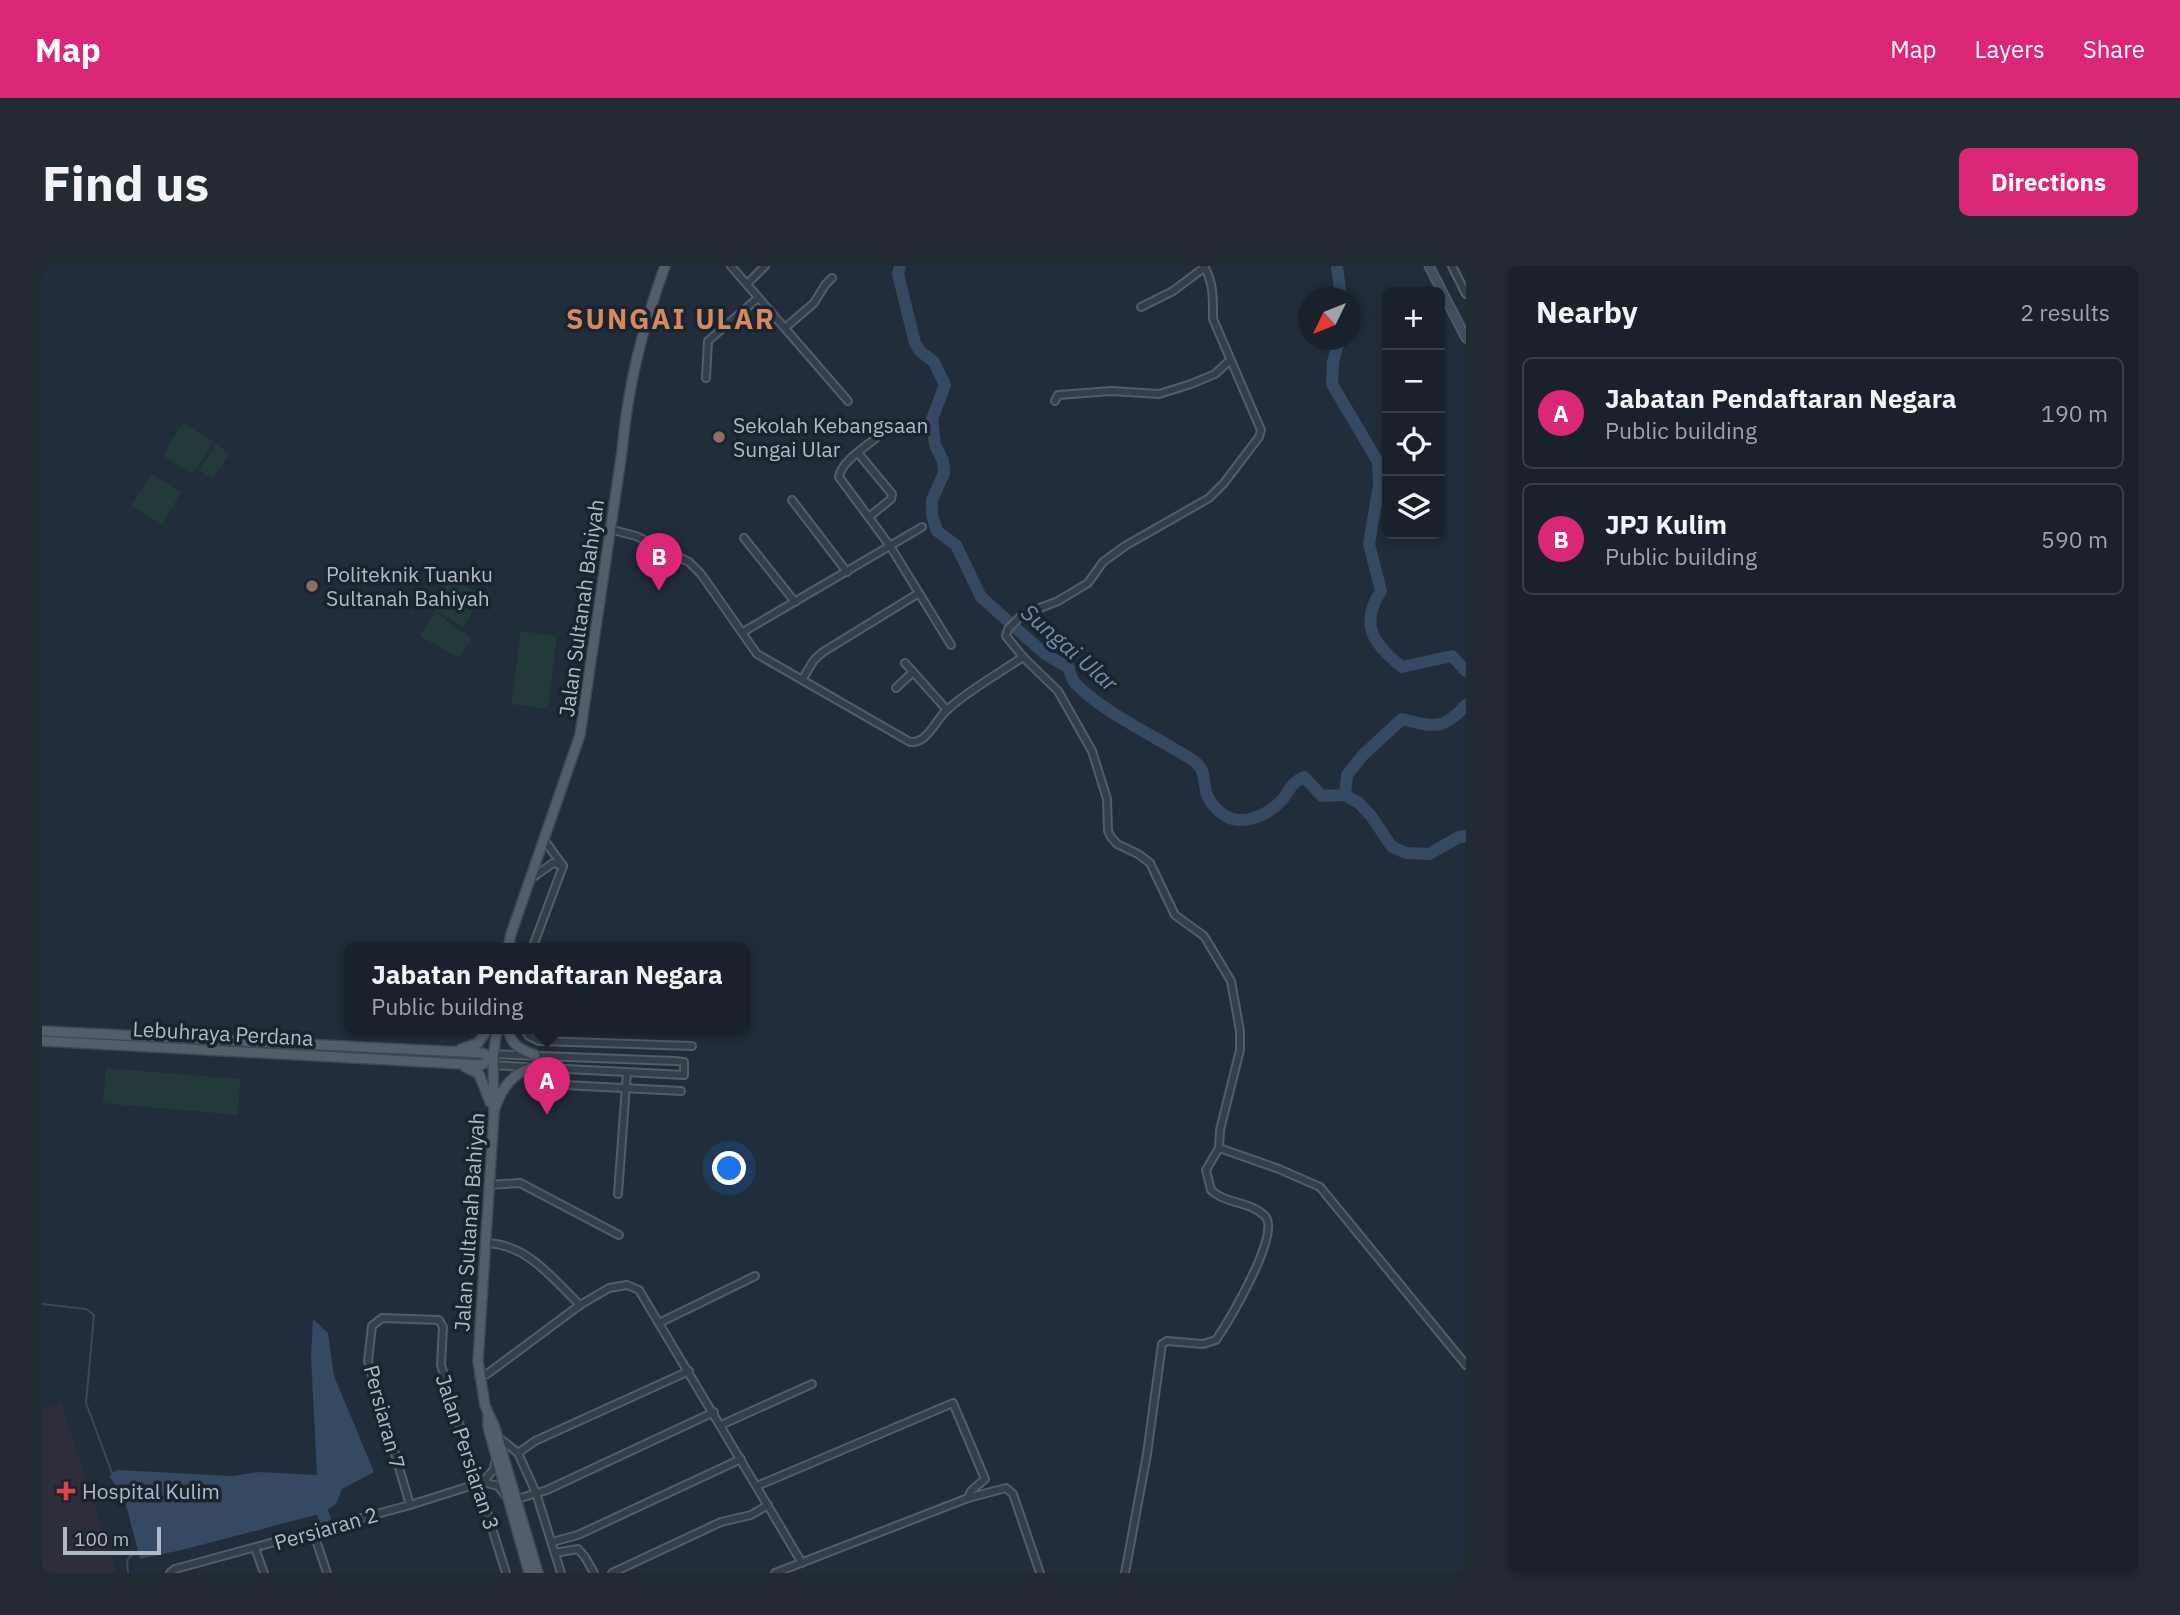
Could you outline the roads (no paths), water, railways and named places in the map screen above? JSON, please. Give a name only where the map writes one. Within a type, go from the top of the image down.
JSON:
[{"type":"main road","name":"Jalan Sultanah Bahiyah","points":[[510,943],[580,735],[634,364],[665,266]]},
{"type":"main road","points":[[1429,266],[1463,324],[1466,338]]},
{"type":"main road","name":"Lebuhraya Perdana","points":[[42,1031],[338,1045],[481,1065],[494,1059]]},
{"type":"main road","points":[[438,1057],[474,1046],[485,1034]]},
{"type":"main road","name":"Jalan Sultanah Bahiyah","points":[[496,1034],[478,1362],[488,1427],[529,1573]]},
{"type":"main road","points":[[511,1034],[517,1046],[535,1055]]},
{"type":"main road","name":"Lebuhraya Perdana","points":[[42,1041],[421,1060],[482,1053],[494,1059]]},
{"type":"main road","points":[[301,1054],[338,1045],[357,1051],[399,1054],[421,1060]]},
{"type":"main road","points":[[438,1057],[479,1074],[484,1081],[494,1113]]},
{"type":"main road","points":[[494,1113],[507,1083],[520,1072],[534,1068]]},
{"type":"main road","name":"Jalan Sultanah Bahiyah","points":[[488,1416],[498,1437],[538,1573]]},
{"type":"street","points":[[731,266],[848,401]]},
{"type":"street","points":[[747,284],[765,266]]},
{"type":"street","points":[[1452,266],[1466,294]]},
{"type":"street","points":[[1125,1573],[1147,1454],[1162,1345],[1167,1341],[1203,1344],[1216,1340],[1253,1277],[1268,1234],[1265,1216],[1241,1203],[1221,1198],[1211,1190],[1206,1170],[1219,1148],[1220,1130],[1240,1050],[1240,1031],[1231,981],[1204,936],[1175,915],[1150,863],[1117,844],[1111,837],[1108,831],[1107,799],[1092,751],[1058,691],[1008,640],[1008,629],[1017,619],[1078,590],[1094,578],[1103,562],[1125,546],[1209,498],[1224,483],[1261,430],[1213,319],[1211,280],[1204,267],[1172,291],[1141,307]]},
{"type":"street","points":[[785,328],[814,303],[832,278]]},
{"type":"street","points":[[706,378],[708,341],[758,298]]},
{"type":"street","points":[[1055,401],[1058,395],[1111,391],[1159,394],[1215,373],[1229,361]]},
{"type":"street","points":[[876,438],[844,466],[839,477],[890,546],[951,645]]},
{"type":"street","points":[[858,453],[892,494],[891,499],[869,517]]},
{"type":"street","points":[[792,500],[847,572]]},
{"type":"street","points":[[743,632],[922,527]]},
{"type":"street","points":[[609,529],[636,536],[689,562],[701,574],[757,654],[910,742],[916,743],[923,738],[947,710],[1023,657]]},
{"type":"street","points":[[744,538],[795,601]]},
{"type":"street","points":[[802,680],[814,660],[823,652],[919,593]]},
{"type":"street","points":[[905,663],[947,710]]},
{"type":"street","points":[[896,688],[913,672]]},
{"type":"street","points":[[545,841],[563,866]]},
{"type":"street","points":[[532,878],[553,863],[563,866]]},
{"type":"street","points":[[534,943],[563,866]]},
{"type":"street","points":[[528,1034],[539,1041],[692,1046]]},
{"type":"street","points":[[675,1060],[676,1046]]},
{"type":"street","points":[[535,1055],[675,1060],[684,1062],[684,1075],[534,1068],[494,1059],[535,1055]]},
{"type":"street","points":[[618,1194],[627,1072]]},
{"type":"street","points":[[545,1084],[681,1091]]},
{"type":"street","points":[[1219,1148],[1320,1187],[1466,1365]]},
{"type":"street","points":[[488,1185],[520,1183],[619,1235]]},
{"type":"street","points":[[486,1242],[499,1243],[526,1253],[580,1305]]},
{"type":"street","points":[[659,1323],[755,1276]]},
{"type":"street","points":[[479,1376],[487,1374],[580,1305],[609,1288],[627,1285],[639,1290],[802,1563]]},
{"type":"street","name":"Persiaran 7","points":[[408,1318],[382,1318],[375,1321],[368,1361],[410,1505]]},
{"type":"street","name":"Jalan Persiaran 3","points":[[408,1318],[439,1320],[443,1327],[441,1365],[481,1483],[506,1573]]},
{"type":"street","points":[[518,1452],[535,1441],[688,1371]]},
{"type":"street","points":[[721,1425],[812,1384]]},
{"type":"street","points":[[757,1486],[953,1403],[985,1479],[971,1490],[968,1498]]},
{"type":"street","points":[[517,1499],[547,1490],[714,1412]]},
{"type":"street","points":[[498,1437],[518,1452],[536,1493],[561,1573]]},
{"type":"street","points":[[481,1483],[494,1469],[496,1458]]},
{"type":"street","points":[[552,1542],[578,1535],[741,1459]]},
{"type":"street","points":[[481,1483],[498,1486],[507,1496]]},
{"type":"street","name":"Persiaran 2","points":[[170,1573],[175,1569],[481,1483]]},
{"type":"street","points":[[775,1573],[968,1498],[1006,1488],[1013,1494],[1040,1573]]},
{"type":"street","points":[[612,1573],[721,1522],[751,1515],[768,1505]]},
{"type":"street","points":[[313,1531],[327,1573]]},
{"type":"street","points":[[255,1548],[264,1573]]},
{"type":"street","points":[[555,1553],[578,1549],[586,1557],[594,1573]]},
{"type":"water","points":[[313,1319],[328,1333],[334,1376],[374,1472],[342,1489],[336,1504],[323,1513],[140,1559],[124,1497],[109,1476],[117,1470],[232,1476],[259,1472],[317,1475],[311,1356]]},
{"type":"waterway","name":"Sungai Ular","points":[[900,266],[898,274],[915,343],[920,351],[934,362],[945,385],[932,419],[935,445],[943,461],[944,473],[932,500],[932,515],[937,531],[956,545],[981,597],[1045,654],[1069,668],[1074,681],[1086,694],[1130,724],[1197,763],[1210,801],[1226,816],[1241,820],[1261,815],[1275,807],[1292,786],[1304,777],[1322,796],[1345,795]]},
{"type":"waterway","points":[[1337,266],[1340,287]]},
{"type":"waterway","points":[[1336,350],[1332,384],[1378,462],[1379,485],[1369,544],[1381,591],[1371,614],[1372,633],[1383,650],[1402,667],[1452,656],[1466,671]]},
{"type":"waterway","points":[[1345,795],[1347,775],[1363,755],[1402,719],[1437,725],[1451,719],[1466,705]]},
{"type":"waterway","points":[[1345,795],[1359,803],[1371,816],[1392,847],[1406,853],[1429,854],[1459,837],[1466,836]]},
{"type":"waterway","points":[[42,1304],[86,1309],[94,1315],[86,1403],[112,1473]]},
{"type":"waterway","points":[[316,1498],[325,1519]]},
{"type":"waterway","points":[[128,1573],[127,1561],[130,1556],[138,1553]]},
{"type":"place","name":"Sekolah Kebangsaan Sungai Ular","points":[[719,437]]},
{"type":"place","name":"Politeknik Tuanku Sultanah Bahiyah","points":[[312,586]]},
{"type":"place","name":"JPJ Kulim","points":[[659,591]]},
{"type":"place","name":"Jabatan Pendaftaran Negara","points":[[547,1115]]},
{"type":"place","name":"Hospital Kulim","points":[[66,1491]]},
{"type":"district","name":"SUNGAI ULAR","points":[[671,318]]}]
